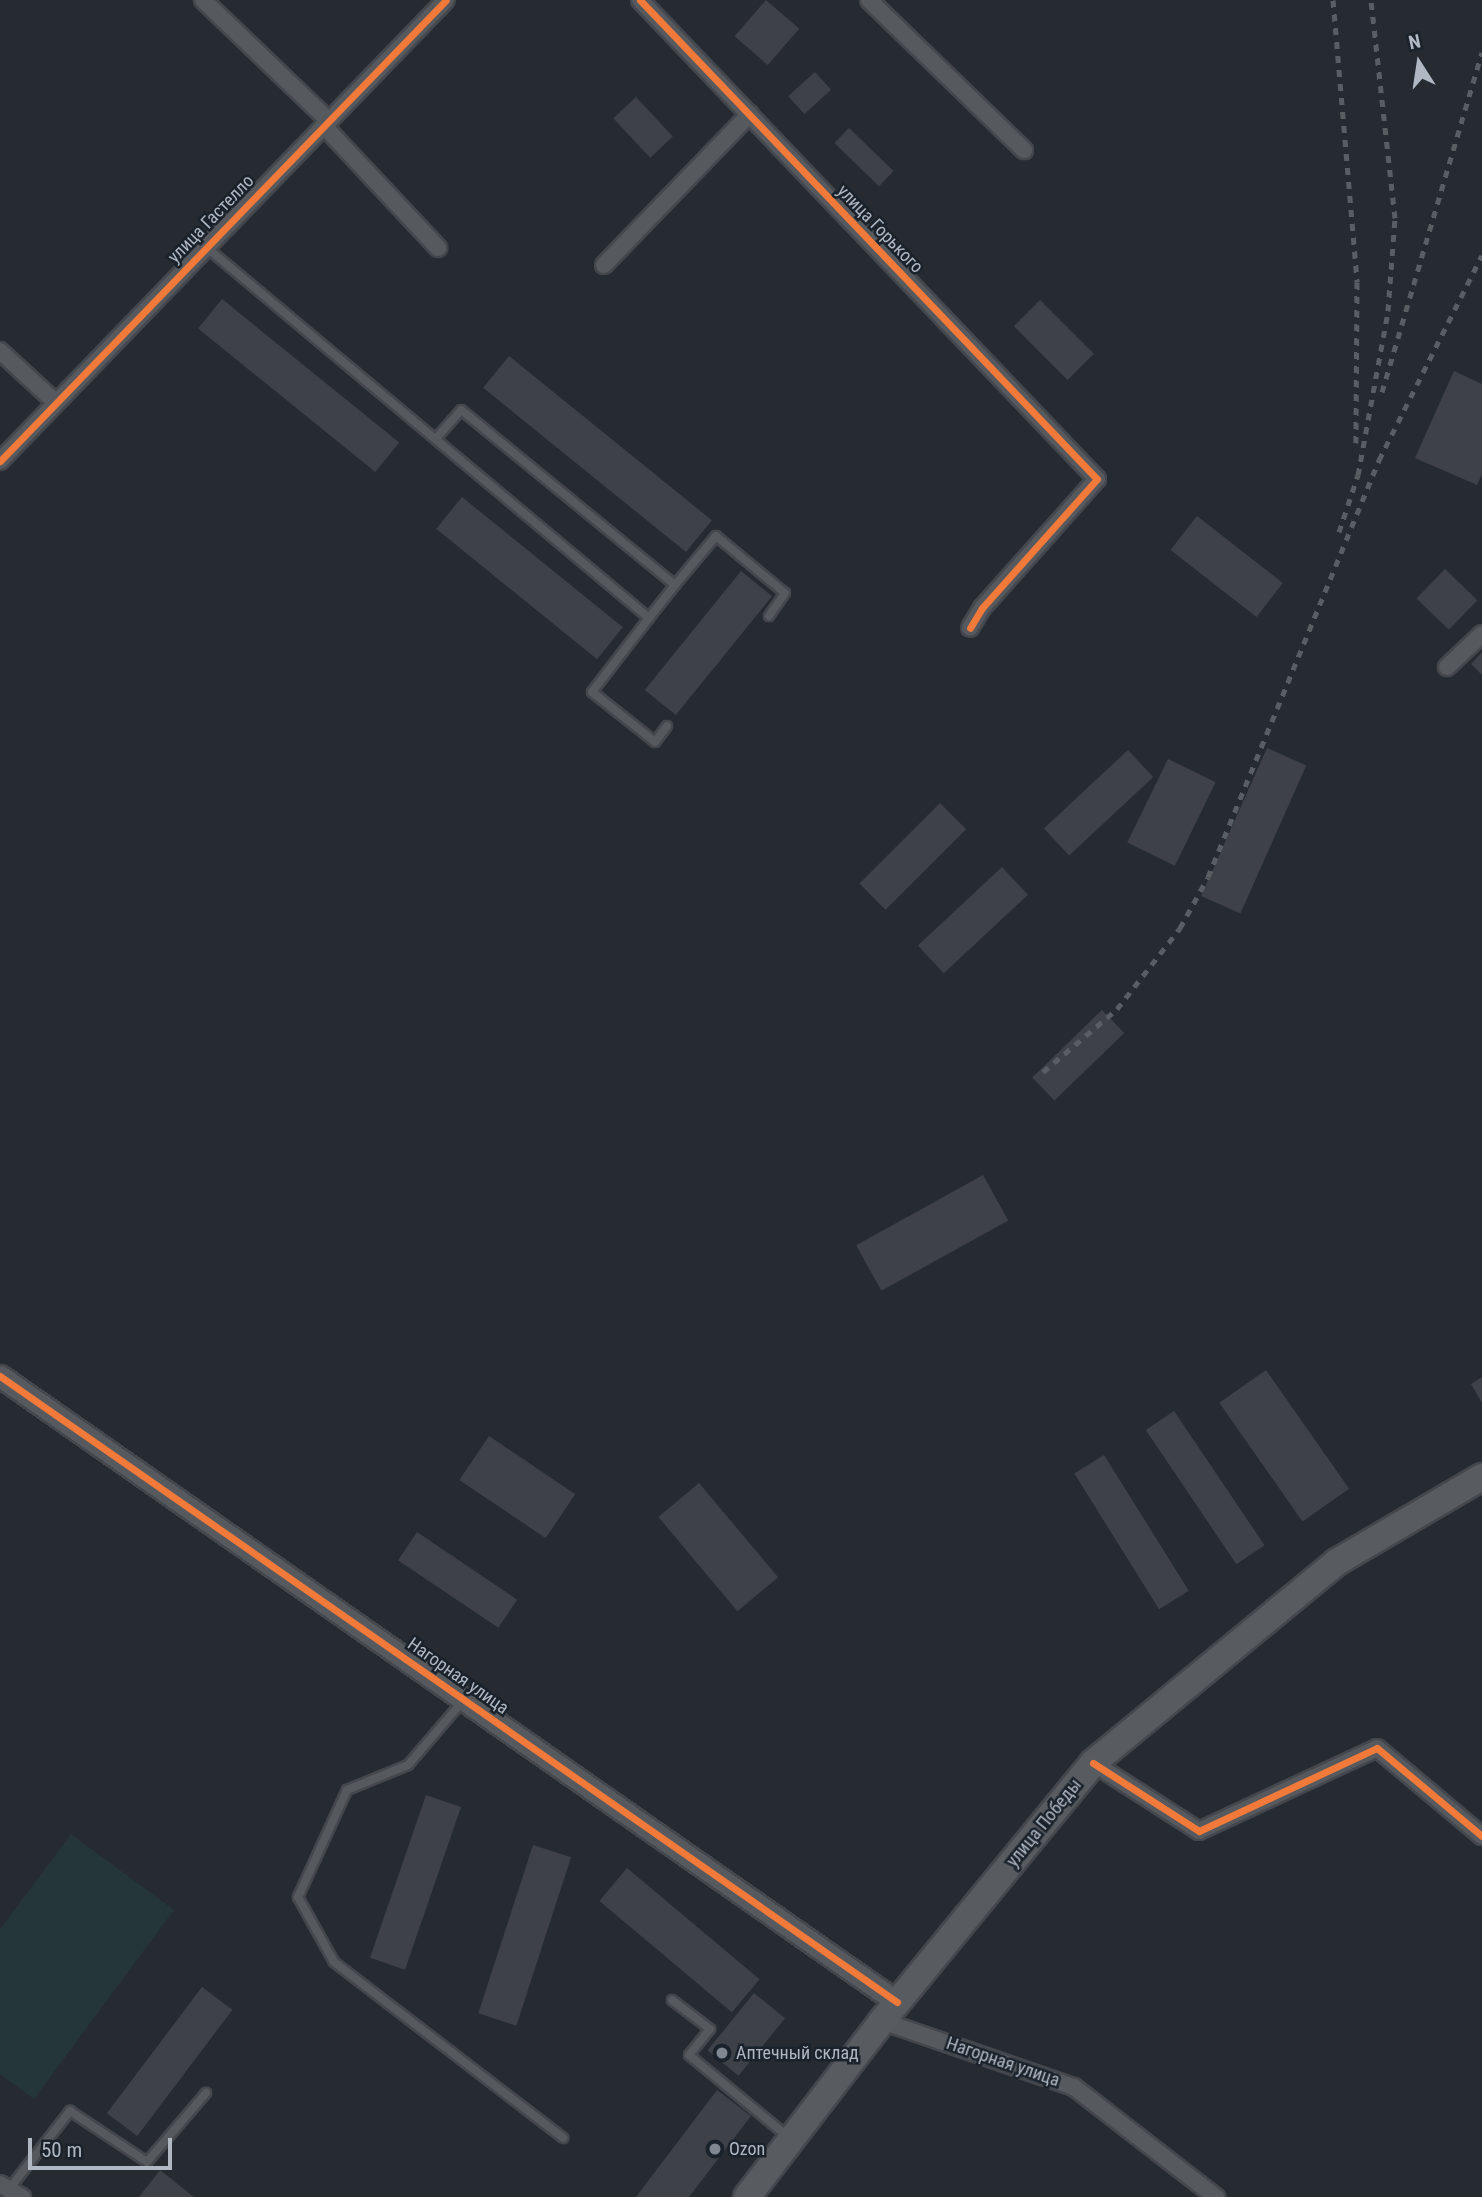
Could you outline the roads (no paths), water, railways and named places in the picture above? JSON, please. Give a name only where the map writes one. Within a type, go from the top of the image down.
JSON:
[{"type":"main road","name":"улица Победы","points":[[747,2197],[889,2012],[1093,1763],[1337,1562],[1482,1477]]},
{"type":"street","points":[[203,0],[326,123],[439,248]]},
{"type":"street","name":"улица Гастелло","points":[[0,461],[446,0]]},
{"type":"street","name":"улица Горького","points":[[640,0],[1097,479],[982,608],[970,628]]},
{"type":"street","points":[[876,2],[1024,150]]},
{"type":"street","points":[[604,265],[750,114]]},
{"type":"street","points":[[0,351],[55,402]]},
{"type":"street","points":[[1447,667],[1482,634]]},
{"type":"street","name":"Нагорная улица","points":[[0,1377],[464,1700],[889,2012],[1074,2087],[1216,2197]]},
{"type":"street","points":[[1093,1763],[1199,1831],[1377,1748],[1482,1836]]},
{"type":"lane","points":[[206,247],[649,618]]},
{"type":"lane","points":[[436,439],[461,410],[676,585]]},
{"type":"lane","points":[[667,726],[655,742],[592,692],[716,536],[785,593],[769,616]]},
{"type":"lane","points":[[464,1700],[408,1765],[347,1790],[298,1898],[334,1962],[563,2138]]},
{"type":"lane","points":[[672,2000],[710,2029],[689,2055],[792,2140]]},
{"type":"lane","points":[[11,2190],[70,2111],[147,2162],[206,2093]]},
{"type":"railway","points":[[1333,0],[1357,282],[1356,443]]},
{"type":"railway","points":[[1339,532],[1358,475],[1388,311],[1395,218],[1371,0]]},
{"type":"railway","points":[[1382,392],[1482,52]]},
{"type":"railway","points":[[1043,1072],[1117,1009],[1180,928],[1208,877],[1379,460],[1482,255]]},
{"type":"place","name":"Аптечный склад","points":[[722,2053]]},
{"type":"place","name":"Ozon","points":[[715,2149]]}]
